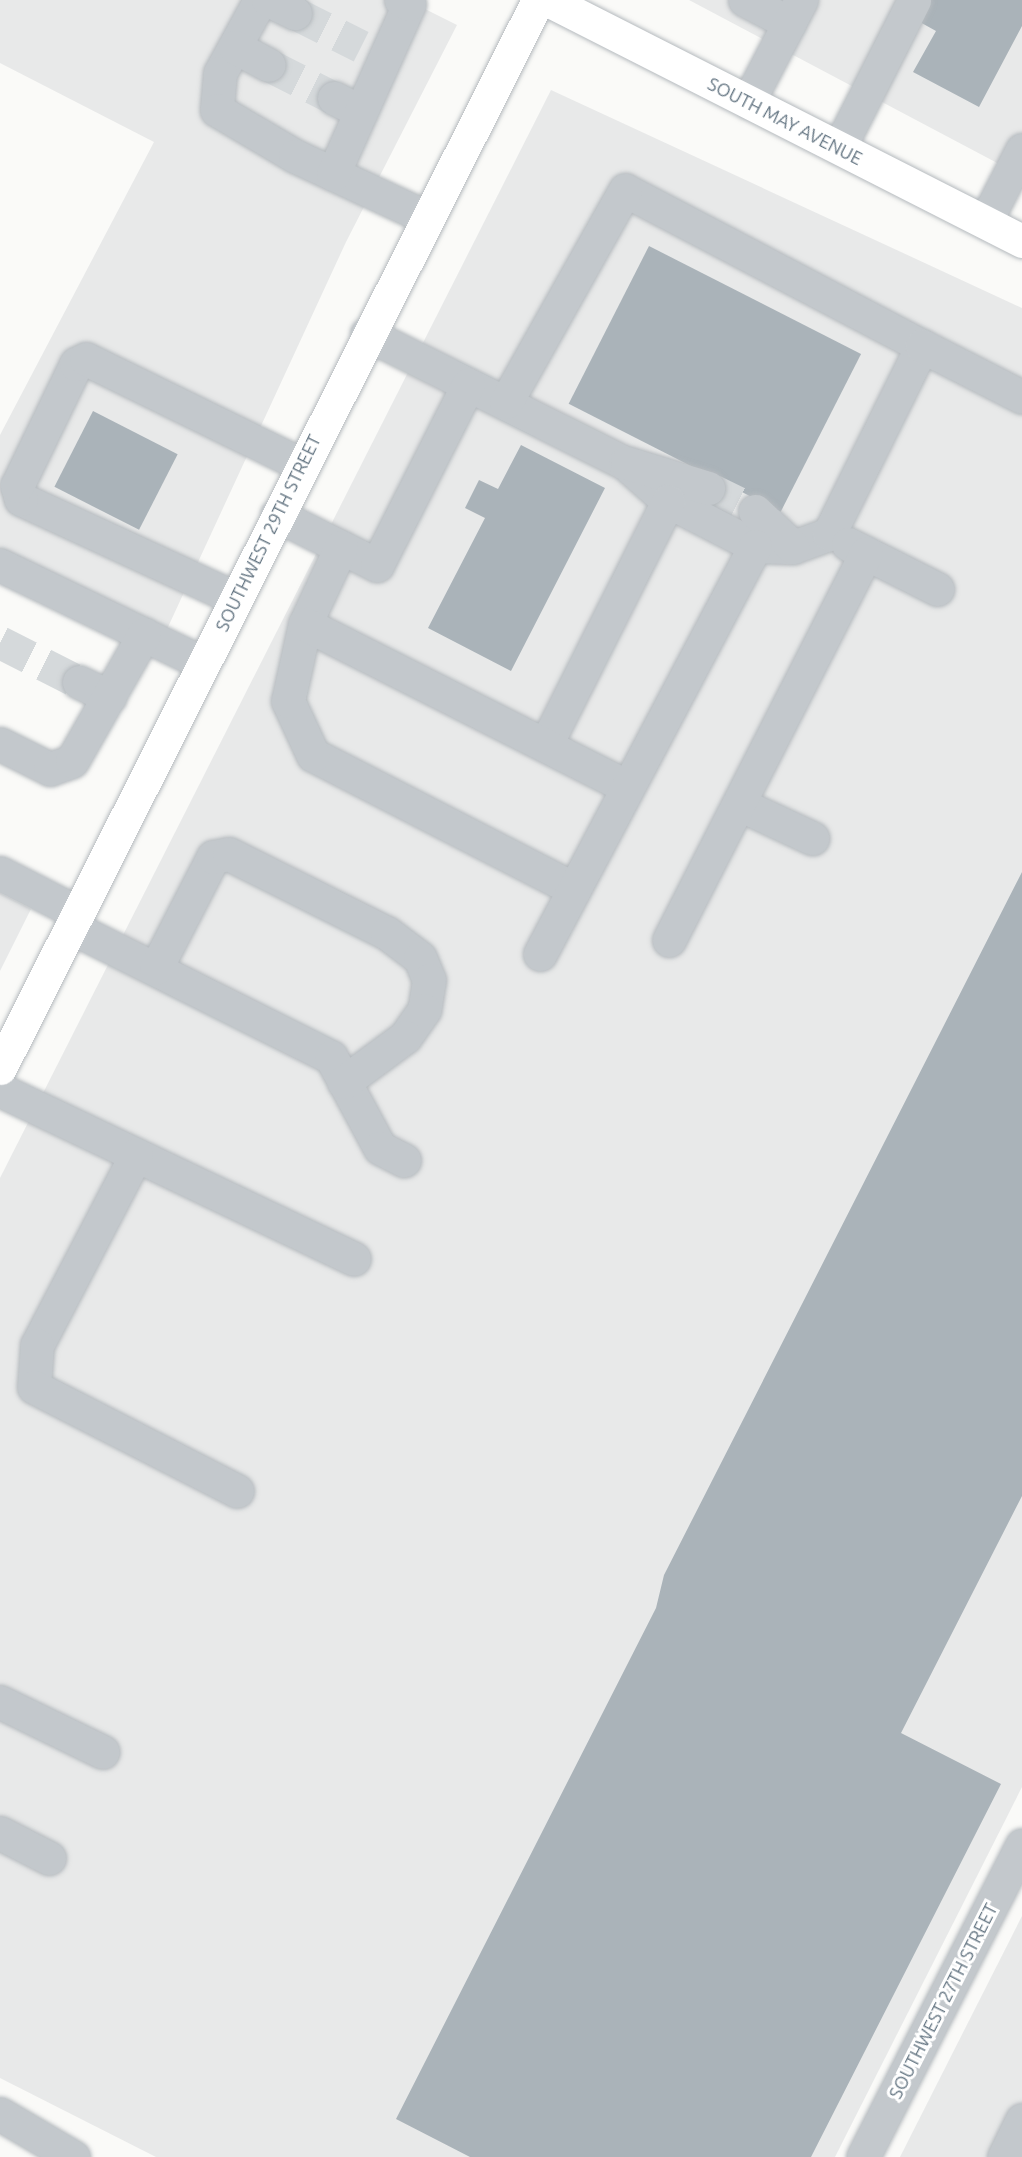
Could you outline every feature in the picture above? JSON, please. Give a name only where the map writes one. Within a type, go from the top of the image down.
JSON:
[{"type":"main road","name":"SOUTHWEST 29TH STREET","points":[[0,1068],[426,216],[538,0]]},
{"type":"main road","name":"SOUTH MAY AVENUE","points":[[548,0],[1022,241]]},
{"type":"street","points":[[260,0],[220,73],[217,110],[333,174],[426,216]]},
{"type":"street","points":[[333,174],[347,105],[373,52],[409,4],[401,0]]},
{"type":"street","points":[[745,0],[795,12],[748,102]]},
{"type":"street","points":[[838,148],[914,0]]},
{"type":"street","points":[[235,46],[269,65]]},
{"type":"street","points":[[985,222],[1022,150]]},
{"type":"street","points":[[506,402],[625,190],[1022,397]]},
{"type":"street","points":[[367,334],[626,463],[668,501],[755,546],[793,547],[829,534],[922,346]]},
{"type":"street","points":[[235,598],[21,499],[16,486],[76,364],[86,359],[302,465]]},
{"type":"street","points":[[277,514],[377,566],[468,385]]},
{"type":"street","points":[[626,463],[643,464],[708,488]]},
{"type":"street","points":[[546,744],[668,501]]},
{"type":"street","points":[[755,511],[793,547]]},
{"type":"street","points":[[829,534],[937,590]]},
{"type":"street","points":[[540,954],[755,546]]},
{"type":"street","points":[[341,547],[305,624],[288,701],[313,755],[574,889]]},
{"type":"street","points":[[669,940],[866,553]]},
{"type":"street","points":[[0,565],[203,663]]},
{"type":"street","points":[[305,624],[627,787]]},
{"type":"street","points":[[0,744],[50,769],[72,761],[110,698],[144,634]]},
{"type":"street","points":[[79,682],[110,698]]},
{"type":"street","points":[[739,804],[812,838]]},
{"type":"street","points":[[156,968],[213,857],[229,854],[387,933],[420,958],[429,980],[424,1010],[405,1037],[344,1082]]},
{"type":"street","points":[[0,873],[156,968],[331,1057],[380,1148],[404,1160]]},
{"type":"street","points":[[0,1090],[354,1259]]},
{"type":"street","points":[[135,1155],[37,1345],[34,1387],[237,1491]]},
{"type":"street","points":[[0,1702],[103,1752]]},
{"type":"street","points":[[0,1833],[49,1858]]},
{"type":"street","name":"SOUTHWEST 27TH STREET","points":[[863,2157],[1022,1845]]},
{"type":"street","points":[[0,2114],[73,2157]]},
{"type":"street","points":[[1004,2157],[1022,2120]]},
{"type":"shaded area","points":[[0,0],[407,0],[457,25],[346,242],[162,640],[0,555],[0,435],[154,142],[0,63]]},
{"type":"shaded area","points":[[689,0],[1022,0],[1022,176]]},
{"type":"shaded area","points":[[551,90],[1022,308],[1022,1787],[835,2157],[156,2157],[0,2078],[0,1178]]},
{"type":"shaded area","points":[[0,893],[31,909],[0,971]]},
{"type":"shaded area","points":[[1022,1916],[1022,2157],[900,2157]]},
{"type":"building","points":[[929,0],[1022,0],[1022,26],[979,107],[913,72],[936,31],[918,21]]},
{"type":"building","points":[[649,246],[861,354],[781,512],[569,404]]},
{"type":"building","points":[[93,411],[178,454],[139,530],[54,487]]},
{"type":"building","points":[[521,445],[605,488],[511,671],[428,628],[485,518],[465,508],[479,480],[498,489]]},
{"type":"building","points":[[1022,872],[1022,1496],[901,1733],[1001,1784],[811,2157],[470,2157],[396,2119],[656,1608],[664,1575]]},
{"type":"tunnel","points":[[295,13],[361,46]]},
{"type":"tunnel","points":[[269,65],[334,98]]},
{"type":"tunnel","points":[[708,488],[755,511]]},
{"type":"tunnel","points":[[0,642],[79,682]]}]
